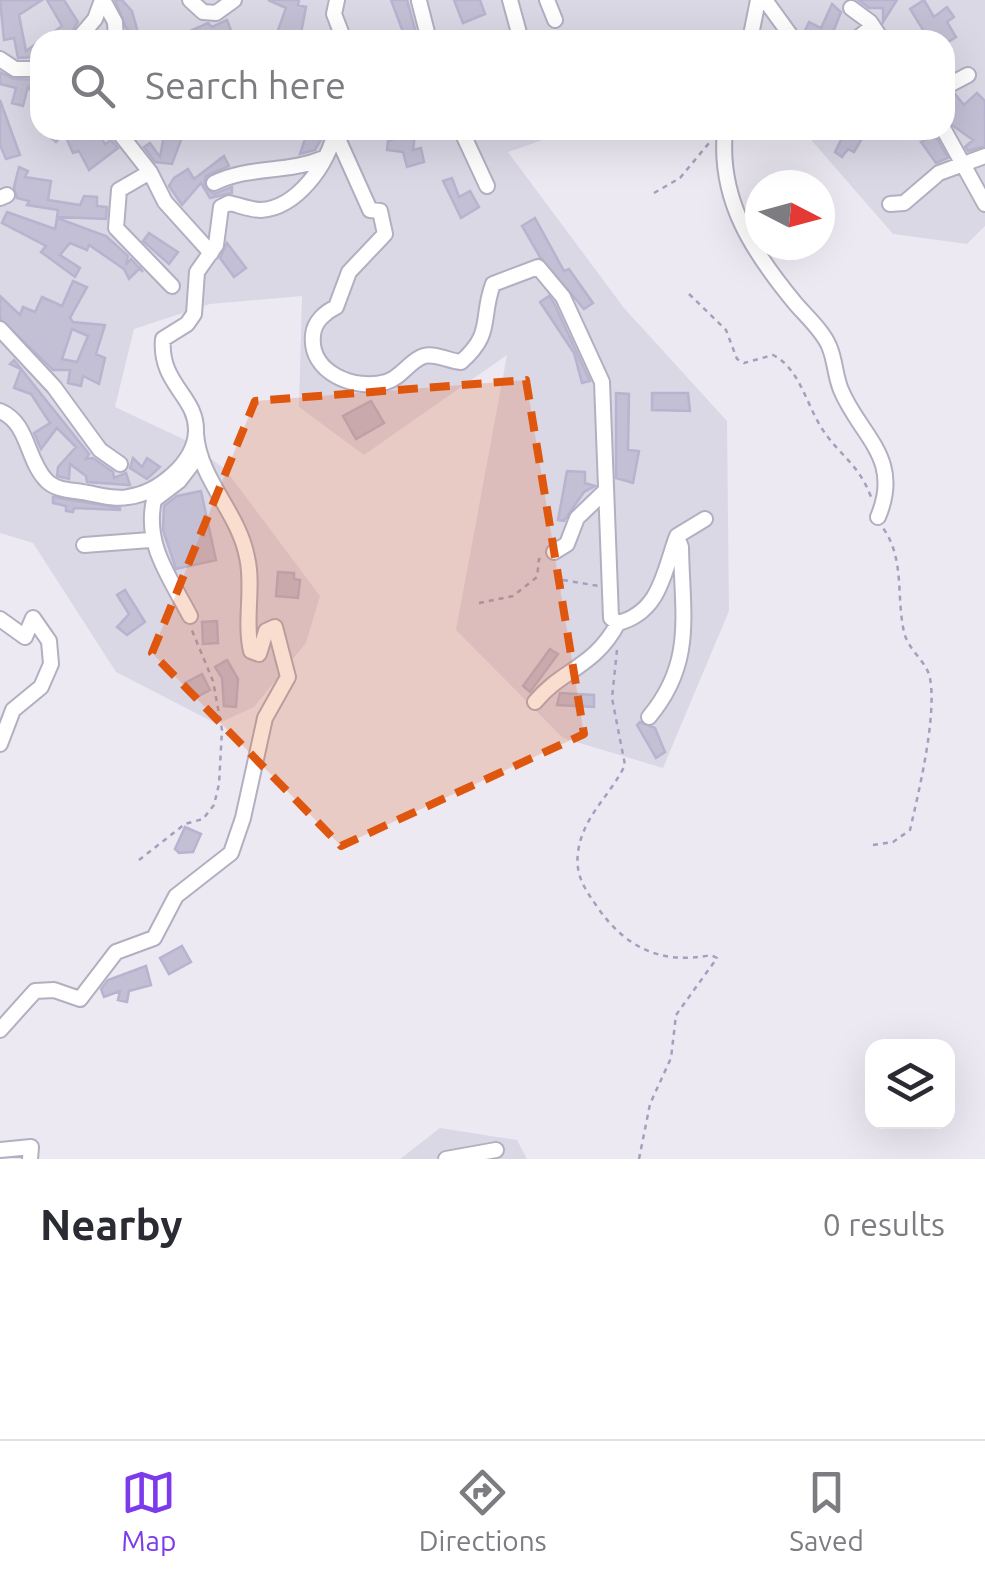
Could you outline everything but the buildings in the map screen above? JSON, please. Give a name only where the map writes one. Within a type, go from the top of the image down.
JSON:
[{"type":"street","points":[[86,30],[102,0]]},
{"type":"street","points":[[102,0],[115,30]]},
{"type":"street","points":[[190,0],[203,12],[216,14],[234,0]]},
{"type":"street","points":[[337,0],[334,14],[340,30]]},
{"type":"street","points":[[420,0],[427,30]]},
{"type":"street","points":[[510,0],[518,30]]},
{"type":"street","points":[[548,0],[554,20]]},
{"type":"street","points":[[753,30],[762,0]]},
{"type":"street","points":[[762,0],[786,30]]},
{"type":"street","points":[[850,8],[876,30]]},
{"type":"street","points":[[868,30],[873,26]]},
{"type":"street","points":[[0,59],[15,69],[30,68]]},
{"type":"street","points":[[955,82],[968,75]]},
{"type":"street","points":[[125,140],[150,172],[164,202],[212,253]]},
{"type":"street","points":[[0,1030],[36,991],[54,990],[80,999],[116,952],[154,938],[176,896],[230,853],[243,818],[265,718],[288,677],[275,627],[266,631],[259,654],[251,651],[248,558],[233,516],[198,455],[187,402],[169,380],[162,356],[163,339],[188,324],[194,314],[196,272],[212,253],[222,206],[229,203],[257,210],[275,208],[298,193],[324,158],[331,140]]},
{"type":"street","points":[[339,140],[370,210],[380,211],[385,219],[385,234],[349,272],[336,307],[325,312],[314,328],[312,340],[326,369],[349,382],[386,382],[418,357],[434,354],[461,362],[487,331],[487,300],[493,284],[538,268],[564,297],[602,382],[608,593],[611,618],[618,623]]},
{"type":"street","points":[[466,140],[487,186]]},
{"type":"street","points":[[723,140],[722,155],[749,245],[828,344],[842,393],[879,453],[885,477],[884,502],[878,516]]},
{"type":"street","points":[[950,140],[985,204]]},
{"type":"street","points":[[890,204],[904,203],[938,173],[985,156]]},
{"type":"street","points":[[214,183],[234,173],[295,170],[324,158]]},
{"type":"street","points":[[150,172],[118,190],[116,228],[172,286]]},
{"type":"street","points":[[0,329],[54,387],[100,450],[110,452],[120,464]]},
{"type":"street","points":[[0,411],[22,432],[47,482],[70,490],[126,498],[154,489],[186,461],[196,434]]},
{"type":"street","points":[[190,616],[150,540],[154,500],[179,481],[198,455]]},
{"type":"street","points":[[554,552],[566,544],[578,518],[604,492]]},
{"type":"street","points":[[535,702],[545,690],[588,664],[618,623],[634,616],[662,588],[677,536],[704,519]]},
{"type":"street","points":[[649,717],[665,698],[684,653],[682,547],[677,536]]},
{"type":"street","points":[[84,546],[150,540]]},
{"type":"street","points":[[0,619],[25,637],[33,618],[49,641],[51,652],[41,688],[14,710],[0,744]]},
{"type":"street","points":[[0,1150],[31,1147],[30,1159]]},
{"type":"street","points":[[446,1159],[496,1150]]},
{"type":"path","points":[[654,193],[680,178],[714,140]]},
{"type":"path","points":[[688,294],[726,330],[737,359],[744,363],[773,355],[792,371],[822,429],[864,479],[897,560],[904,632],[929,673],[925,753],[910,830],[894,842],[872,845]]},
{"type":"path","points":[[478,604],[513,596],[537,577],[539,560],[551,561],[554,552]]},
{"type":"path","points":[[563,580],[598,586],[608,593]]},
{"type":"path","points":[[139,860],[184,824],[203,818],[214,805],[220,784],[222,730],[213,681],[192,640],[190,616]]},
{"type":"path","points":[[618,623],[612,698],[625,765],[590,814],[578,849],[582,885],[616,934],[640,948],[670,956],[712,954],[716,958],[676,1015],[671,1058],[650,1104],[639,1159]]},
{"type":"highlighted area","points":[[526,380],[584,734],[341,846],[152,653],[255,401]]},
{"type":"shaded area","points":[[0,0],[985,0],[985,226],[967,244],[893,234],[811,140],[955,140],[955,30],[30,30],[30,140],[543,140],[508,152],[624,308],[727,421],[729,611],[663,768],[563,738],[456,630],[507,355],[364,455],[299,407],[302,296],[210,304],[134,329],[115,407],[183,439],[225,469],[320,596],[306,643],[254,707],[217,724],[116,672],[33,543],[0,533]]},
{"type":"shaded area","points":[[440,1128],[517,1140],[527,1159],[400,1159]]}]
